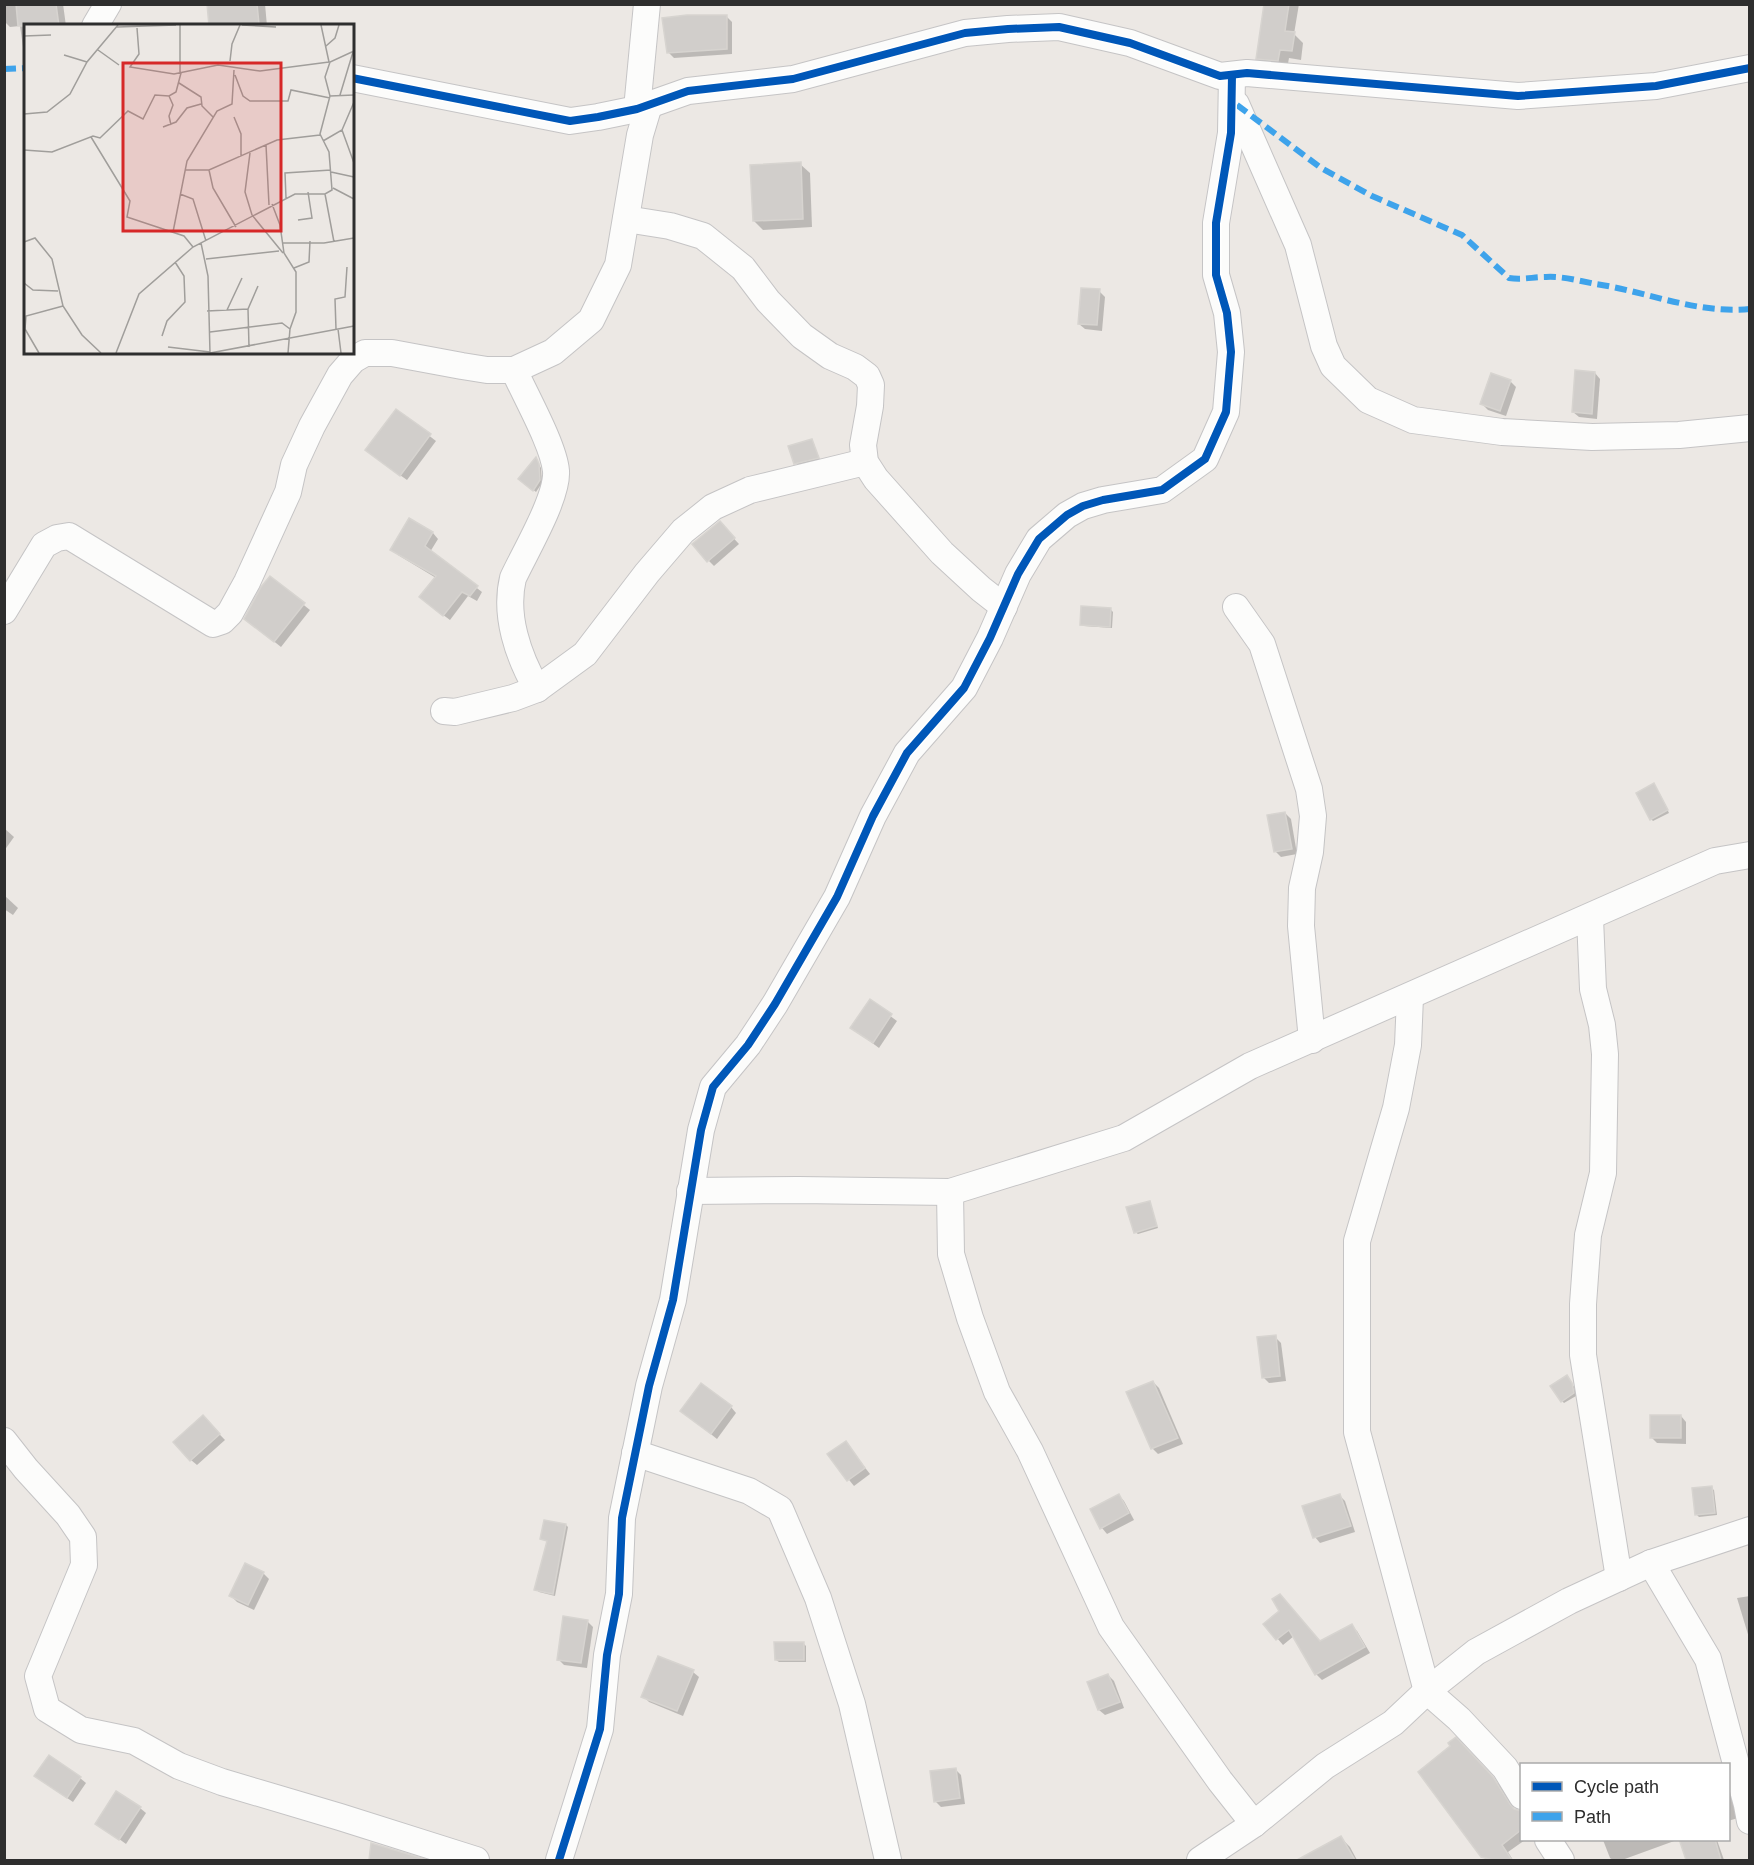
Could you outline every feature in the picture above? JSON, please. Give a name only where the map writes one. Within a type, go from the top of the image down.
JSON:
[{"type":"street","points":[[96,24],[108,4]]},
{"type":"street","points":[[4,611],[44,545],[57,538],[69,536],[202,618],[213,624],[222,621],[230,613],[247,582],[288,492],[294,465],[312,426],[340,375],[353,360],[365,353],[392,353],[470,368],[514,370],[554,352],[591,320],[618,265],[640,135],[647,4]]},
{"type":"street","points":[[354,78],[570,121],[643,107],[688,91],[792,79],[965,33],[1059,27],[1130,43],[1220,76],[1232,84],[1298,245],[1324,346],[1333,366],[1368,400],[1413,420],[1502,432],[1592,437],[1679,435],[1749,428]]},
{"type":"street","points":[[1232,84],[1247,73],[1518,96],[1656,86],[1749,68]]},
{"type":"street","points":[[559,1860],[600,1729],[606,1655],[619,1594],[622,1518],[649,1386],[673,1300],[700,1130],[713,1087],[748,1045],[775,1004],[837,897],[873,816],[907,753],[964,688],[990,638],[1018,574],[1039,539],[1067,515],[1083,506],[1103,500],[1162,490],[1205,459],[1226,412],[1231,352],[1227,313],[1216,275],[1216,223],[1231,133],[1232,84]]},
{"type":"street","points":[[626,219],[670,226],[703,236],[744,268],[768,301],[802,336],[830,356],[855,367],[867,376],[871,385],[870,406],[863,445],[866,462],[876,479],[942,553],[1004,607]]},
{"type":"street","points":[[514,370],[542,430],[557,473],[551,498],[510,589],[510,613],[524,667],[537,689]]},
{"type":"street","points":[[444,711],[455,712],[513,698],[537,689],[585,654],[647,573],[683,531],[713,507],[750,490],[866,462]]},
{"type":"street","points":[[1236,607],[1262,644],[1309,789],[1313,816],[1310,852],[1302,888],[1301,926],[1312,1040]]},
{"type":"street","points":[[690,1191],[950,1192],[1124,1138],[1250,1066],[1410,998],[1715,861],[1749,855]]},
{"type":"street","points":[[1590,918],[1593,989],[1602,1025],[1605,1054],[1603,1173],[1588,1235],[1583,1304],[1583,1355],[1619,1578]]},
{"type":"street","points":[[1410,998],[1408,1045],[1395,1108],[1357,1242],[1357,1432],[1427,1691],[1459,1719],[1505,1768],[1520,1794]]},
{"type":"street","points":[[950,1192],[951,1254],[970,1318],[997,1392],[1030,1451],[1111,1627],[1220,1781],[1254,1824]]},
{"type":"street","points":[[4,1441],[68,1515],[82,1537],[84,1564],[38,1676],[47,1709],[81,1730],[134,1741],[179,1766],[222,1782],[476,1860]]},
{"type":"street","points":[[635,1453],[749,1491],[780,1509],[818,1598],[852,1704],[888,1860]]},
{"type":"street","points":[[1200,1860],[1254,1824],[1325,1766],[1394,1723],[1427,1691],[1476,1652],[1569,1601],[1651,1563],[1749,1530]]},
{"type":"street","points":[[1651,1563],[1708,1659],[1747,1805],[1749,1821]]},
{"type":"street","points":[[1549,1841],[1561,1860]]},
{"type":"building","points":[[16,4],[56,4],[59,24],[18,26]]},
{"type":"building","points":[[207,4],[257,4],[259,24],[209,24]]},
{"type":"building","points":[[1264,4],[1289,4],[1285,31],[1295,32],[1292,51],[1280,50],[1278,61],[1256,59]]},
{"type":"building","points":[[687,15],[727,15],[727,49],[667,53],[662,18]]},
{"type":"building","points":[[801,162],[803,219],[753,221],[750,165]]},
{"type":"building","points":[[1081,288],[1100,289],[1097,325],[1078,324]]},
{"type":"building","points":[[1575,370],[1595,372],[1592,414],[1572,412]]},
{"type":"building","points":[[1491,373],[1511,380],[1500,411],[1480,404]]},
{"type":"building","points":[[396,409],[431,434],[400,476],[365,450]]},
{"type":"building","points":[[812,439],[819,458],[794,464],[788,446]]},
{"type":"building","points":[[536,457],[540,480],[533,491],[518,479]]},
{"type":"building","points":[[409,518],[433,532],[425,546],[478,586],[470,596],[462,592],[443,616],[419,597],[436,576],[390,550]]},
{"type":"building","points":[[720,521],[735,538],[707,562],[692,544]]},
{"type":"building","points":[[270,576],[305,603],[274,642],[244,619],[261,587]]},
{"type":"building","points":[[1081,606],[1111,608],[1110,627],[1080,625]]},
{"type":"building","points":[[1654,783],[1668,810],[1650,820],[1636,793]]},
{"type":"building","points":[[1285,812],[1292,849],[1274,852],[1267,815]]},
{"type":"building","points":[[870,999],[892,1014],[873,1043],[850,1028]]},
{"type":"building","points":[[1150,1201],[1157,1226],[1134,1233],[1126,1207]]},
{"type":"building","points":[[1276,1335],[1280,1376],[1262,1378],[1257,1337]]},
{"type":"building","points":[[1567,1375],[1574,1393],[1561,1402],[1550,1386]]},
{"type":"building","points":[[1153,1381],[1178,1438],[1151,1449],[1126,1392]]},
{"type":"building","points":[[701,1383],[732,1406],[711,1434],[680,1411]]},
{"type":"building","points":[[203,1415],[220,1434],[190,1461],[173,1442]]},
{"type":"building","points":[[1650,1415],[1681,1415],[1681,1438],[1650,1438]]},
{"type":"building","points":[[846,1441],[865,1468],[847,1481],[827,1454]]},
{"type":"building","points":[[1712,1486],[1715,1513],[1695,1515],[1692,1488]]},
{"type":"building","points":[[1119,1494],[1129,1513],[1100,1529],[1090,1509]]},
{"type":"building","points":[[1340,1494],[1351,1526],[1313,1538],[1302,1506]]},
{"type":"building","points":[[544,1520],[566,1524],[553,1594],[534,1590],[547,1541],[540,1539]]},
{"type":"building","points":[[245,1563],[264,1572],[248,1605],[229,1596]]},
{"type":"building","points":[[1280,1594],[1320,1641],[1352,1624],[1365,1647],[1315,1675],[1289,1630],[1276,1640],[1263,1624],[1279,1611],[1272,1599]]},
{"type":"building","points":[[563,1616],[588,1620],[581,1663],[557,1660]]},
{"type":"building","points":[[774,1642],[804,1642],[804,1660],[775,1660]]},
{"type":"building","points":[[658,1656],[694,1670],[677,1711],[641,1697]]},
{"type":"building","points":[[1108,1674],[1120,1702],[1098,1710],[1087,1682]]},
{"type":"building","points":[[1456,1737],[1493,1777],[1514,1809],[1520,1811],[1520,1831],[1502,1845],[1512,1860],[1493,1860],[1481,1857],[1418,1772],[1450,1746],[1448,1743]]},
{"type":"building","points":[[49,1755],[81,1777],[67,1798],[34,1776]]},
{"type":"building","points":[[956,1768],[960,1798],[934,1802],[930,1771]]},
{"type":"building","points":[[116,1791],[141,1807],[119,1840],[95,1824]]},
{"type":"building","points":[[1341,1836],[1355,1860],[1297,1860]]},
{"type":"building","points":[[1680,1841],[1716,1841],[1721,1860],[1686,1860]]},
{"type":"building","points":[[371,1843],[428,1860],[369,1860]]},
{"type":"marked path","points":[[4,69],[24,68]]},
{"type":"marked path","points":[[1237,105],[1321,168],[1372,196],[1462,235],[1509,278],[1565,278],[1691,305],[1730,310],[1750,309]]},
{"type":"cycle path","points":[[354,78],[570,121],[637,109],[688,91],[793,79],[965,33],[1059,27],[1130,43],[1220,76],[1247,73],[1518,96],[1656,86],[1750,68]]},
{"type":"cycle path","points":[[559,1860],[600,1729],[607,1655],[619,1594],[622,1518],[649,1386],[673,1300],[701,1130],[713,1087],[748,1045],[775,1004],[837,897],[873,816],[907,753],[964,688],[990,638],[1018,574],[1039,539],[1067,515],[1083,506],[1103,500],[1162,490],[1205,459],[1226,412],[1231,352],[1227,313],[1216,275],[1216,223],[1231,133],[1232,75]]}]
